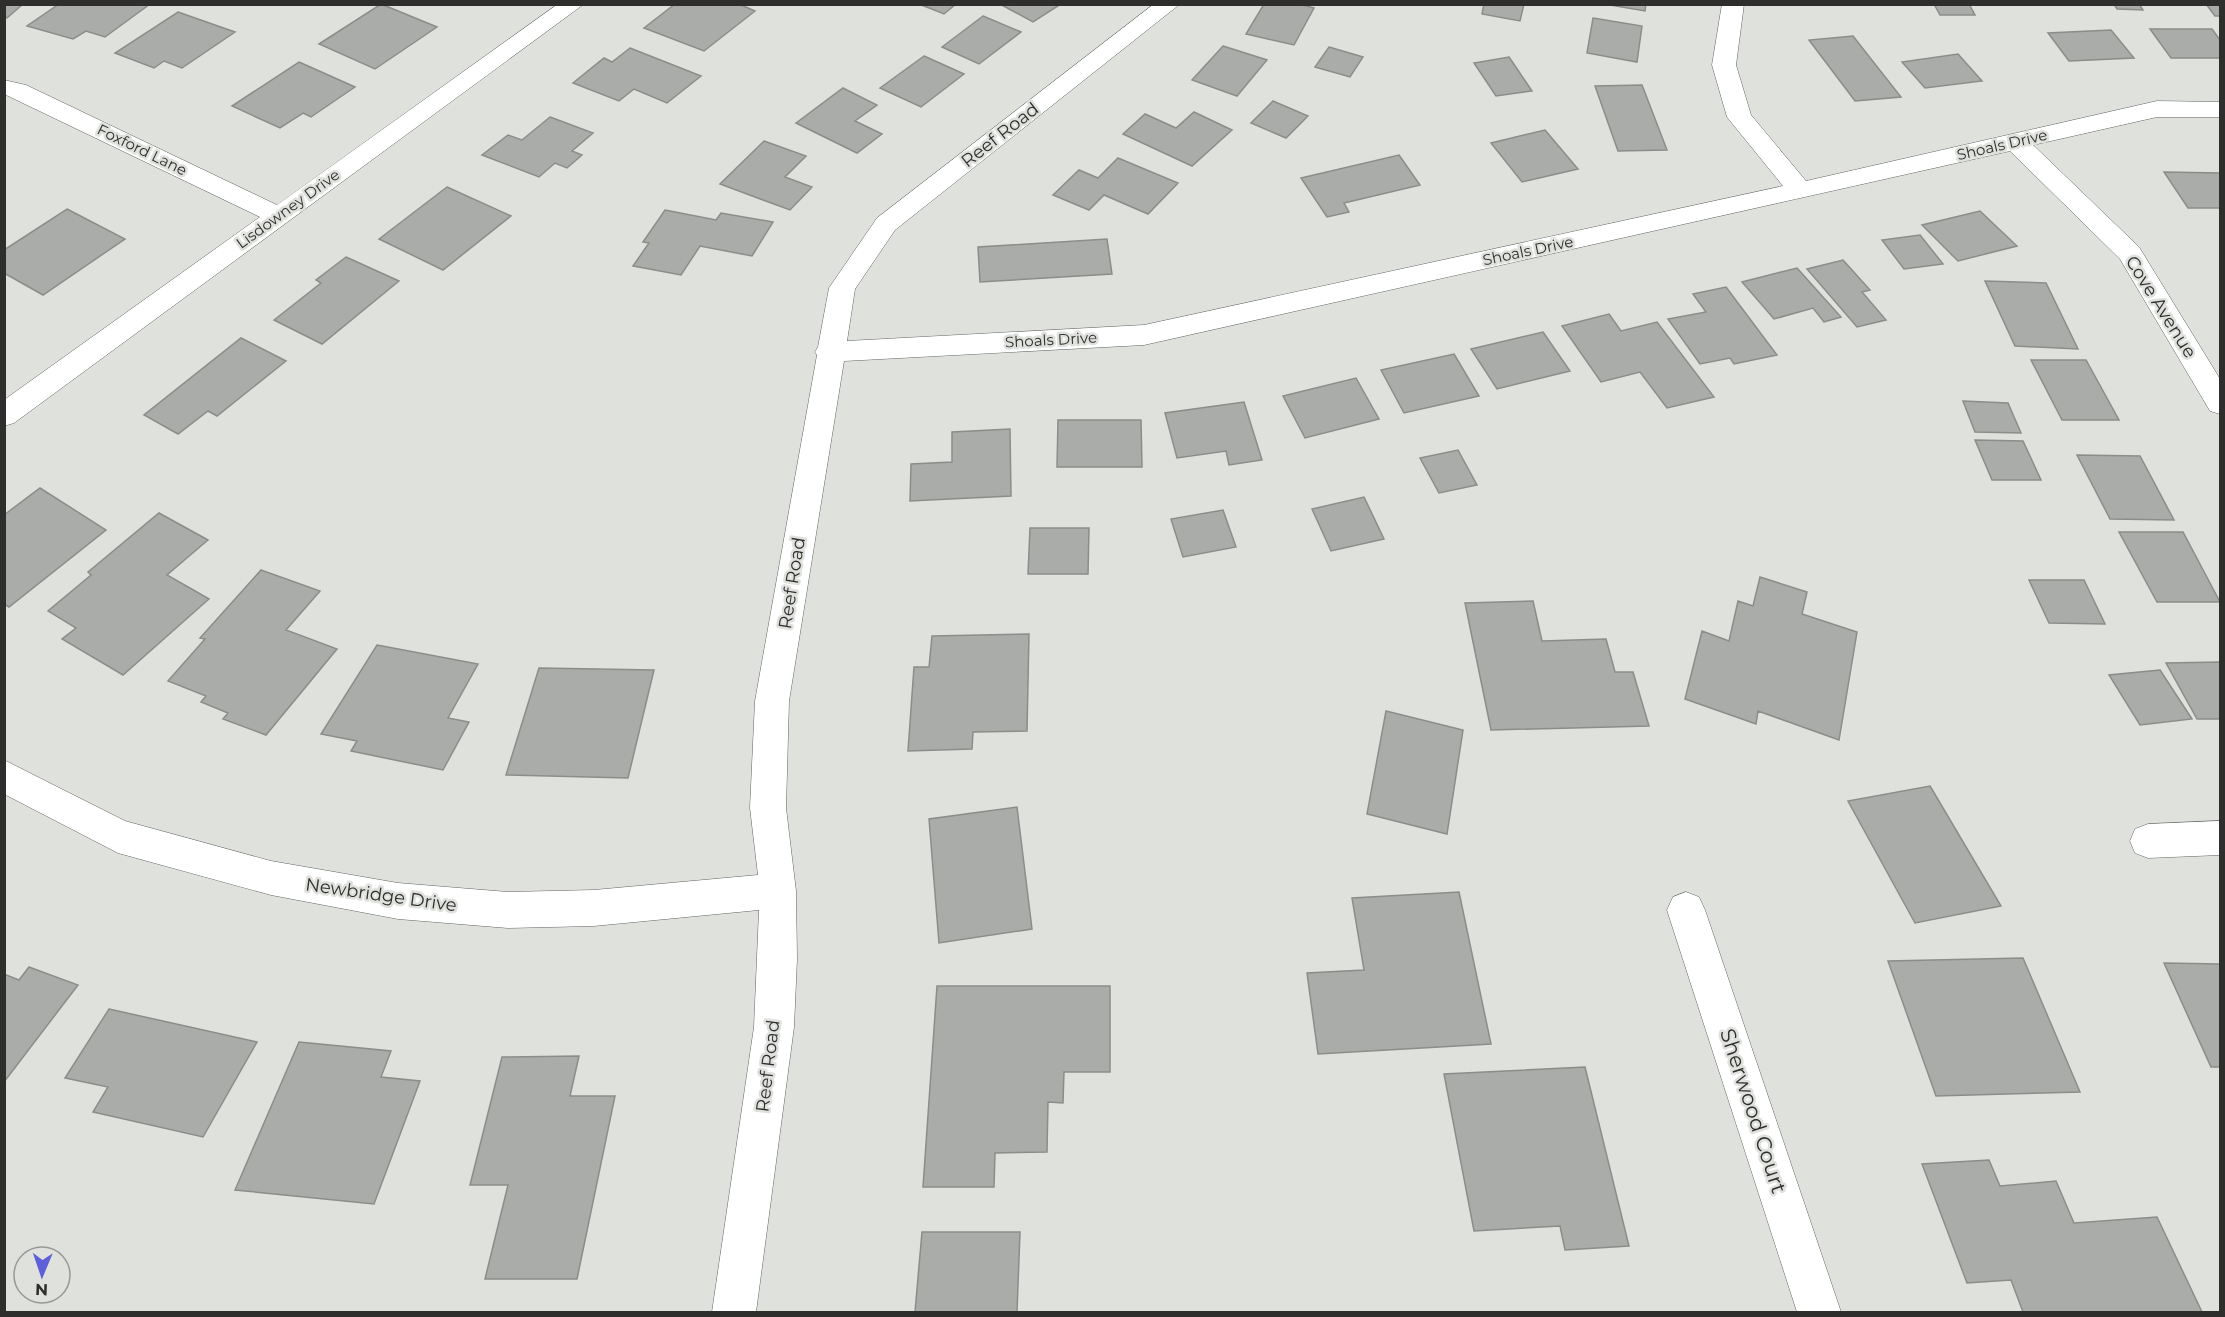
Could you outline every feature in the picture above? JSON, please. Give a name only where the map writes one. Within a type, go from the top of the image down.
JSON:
[{"type":"street","name":"Lisdowney Drive","points":[[4,416],[573,4]]},
{"type":"street","name":"Reef Road","points":[[734,1312],[774,1027],[778,959],[777,891],[768,808],[772,701],[829,352],[842,288],[886,224],[1169,4]]},
{"type":"street","points":[[1733,4],[1724,65],[1739,117],[1800,191]]},
{"type":"street","name":"Foxford Lane","points":[[4,87],[18,90],[279,216]]},
{"type":"street","name":"Shoals Drive","points":[[829,352],[1144,335],[1800,191],[2157,109],[2220,109]]},
{"type":"street","name":"Cove Avenue","points":[[2016,142],[2130,253],[2220,403]]},
{"type":"street","name":"Newbridge Drive","points":[[4,776],[118,836],[271,878],[398,901],[508,909],[594,908],[777,891]]},
{"type":"street","points":[[2148,841],[2220,838]]},
{"type":"street","name":"Sherwood Court","points":[[1686,909],[1819,1312]]},
{"type":"building","points":[[4,4],[23,4],[7,18],[4,17]]},
{"type":"building","points":[[59,4],[150,4],[105,37],[86,31],[73,39],[27,26]]},
{"type":"building","points":[[381,4],[437,27],[375,69],[319,44]]},
{"type":"building","points":[[675,4],[739,4],[755,11],[704,51],[644,28]]},
{"type":"building","points":[[919,4],[956,4],[944,14]]},
{"type":"building","points":[[1000,4],[1061,4],[1033,22]]},
{"type":"building","points":[[1264,4],[1299,4],[1314,8],[1294,45],[1246,34]]},
{"type":"building","points":[[1484,4],[1524,4],[1520,21],[1482,14]]},
{"type":"building","points":[[1604,4],[1646,4],[1645,11]]},
{"type":"building","points":[[1934,4],[1969,4],[1975,15],[1940,15]]},
{"type":"building","points":[[2114,4],[2139,4],[2143,10],[2117,9]]},
{"type":"building","points":[[2206,4],[2220,4],[2220,16],[2215,16]]},
{"type":"building","points":[[178,12],[235,32],[182,68],[164,61],[154,68],[115,53]]},
{"type":"building","points":[[983,16],[1021,32],[979,64],[942,47]]},
{"type":"building","points":[[1593,18],[1642,26],[1637,62],[1587,53]]},
{"type":"building","points":[[2150,29],[2212,29],[2220,40],[2220,58],[2171,58]]},
{"type":"building","points":[[2111,30],[2134,58],[2069,61],[2048,33]]},
{"type":"building","points":[[1853,36],[1901,97],[1855,101],[1809,40]]},
{"type":"building","points":[[1223,46],[1267,60],[1237,96],[1192,80]]},
{"type":"building","points":[[1329,47],[1363,57],[1350,77],[1315,67]]},
{"type":"building","points":[[630,48],[701,76],[667,103],[634,89],[619,101],[573,83],[604,58],[612,62]]},
{"type":"building","points":[[1958,54],[1982,81],[1925,88],[1902,62]]},
{"type":"building","points":[[924,56],[964,74],[921,107],[880,88]]},
{"type":"building","points":[[1509,57],[1532,91],[1496,96],[1474,63]]},
{"type":"building","points":[[299,62],[355,87],[311,117],[303,113],[280,128],[232,106]]},
{"type":"building","points":[[1642,85],[1667,150],[1618,151],[1595,86]]},
{"type":"building","points":[[843,88],[877,105],[855,121],[882,134],[857,153],[796,123]]},
{"type":"building","points":[[1273,101],[1308,116],[1286,138],[1251,123]]},
{"type":"building","points":[[1194,112],[1232,130],[1192,166],[1123,134],[1145,114],[1176,128]]},
{"type":"building","points":[[550,117],[593,133],[572,151],[582,155],[567,168],[555,163],[539,177],[482,155],[508,135],[522,140]]},
{"type":"building","points":[[1545,130],[1578,169],[1522,182],[1491,143]]},
{"type":"building","points":[[764,141],[806,156],[785,177],[812,187],[790,210],[720,184]]},
{"type":"building","points":[[1399,155],[1420,185],[1344,203],[1349,212],[1327,217],[1301,178]]},
{"type":"building","points":[[1118,158],[1178,183],[1148,214],[1104,195],[1089,210],[1053,195],[1079,170],[1098,178]]},
{"type":"building","points":[[2164,172],[2220,173],[2220,208],[2188,208]]},
{"type":"building","points":[[447,187],[511,216],[443,270],[379,239]]},
{"type":"building","points":[[67,209],[125,239],[43,295],[4,273],[4,250]]},
{"type":"building","points":[[665,210],[716,220],[721,213],[773,222],[752,256],[700,246],[681,275],[633,266],[649,243],[643,242]]},
{"type":"building","points":[[1980,211],[2017,246],[1958,261],[1922,225]]},
{"type":"building","points":[[1920,235],[1943,264],[1904,269],[1882,240]]},
{"type":"building","points":[[1107,239],[1112,274],[980,282],[978,247]]},
{"type":"building","points":[[346,257],[399,281],[322,344],[274,320],[321,283],[316,280]]},
{"type":"building","points":[[1843,260],[1870,290],[1862,292],[1886,320],[1857,327],[1807,269]]},
{"type":"building","points":[[1797,268],[1841,317],[1824,322],[1813,308],[1774,319],[1742,282]]},
{"type":"building","points":[[1985,281],[2046,283],[2078,349],[2015,346]]},
{"type":"building","points":[[1726,287],[1777,355],[1734,364],[1730,358],[1700,364],[1668,319],[1706,312],[1693,294]]},
{"type":"building","points":[[1609,314],[1621,331],[1657,322],[1714,397],[1667,408],[1640,372],[1601,382],[1562,326]]},
{"type":"building","points":[[1543,332],[1570,371],[1497,389],[1471,349]]},
{"type":"building","points":[[241,338],[286,361],[217,416],[208,411],[178,434],[144,415]]},
{"type":"building","points":[[1454,354],[1479,396],[1404,413],[1381,370]]},
{"type":"building","points":[[2031,360],[2086,360],[2119,420],[2062,420]]},
{"type":"building","points":[[1356,378],[1379,419],[1305,438],[1283,396]]},
{"type":"building","points":[[1963,401],[2008,403],[2021,433],[1975,432]]},
{"type":"building","points":[[1244,402],[1262,460],[1229,465],[1226,451],[1177,458],[1165,413]]},
{"type":"building","points":[[1058,420],[1141,420],[1142,467],[1057,467]]},
{"type":"building","points":[[1010,429],[1011,496],[910,501],[911,464],[952,462],[952,432]]},
{"type":"building","points":[[1975,440],[2023,441],[2041,480],[1992,480]]},
{"type":"building","points":[[1458,450],[1477,485],[1439,493],[1420,458]]},
{"type":"building","points":[[2077,455],[2140,456],[2174,520],[2110,519]]},
{"type":"building","points":[[40,488],[106,530],[9,607],[4,604],[4,515]]},
{"type":"building","points":[[1364,497],[1384,539],[1331,551],[1312,509]]},
{"type":"building","points":[[1223,510],[1236,547],[1183,557],[1171,519]]},
{"type":"building","points":[[159,513],[208,540],[167,575],[209,599],[123,675],[62,639],[76,628],[48,611],[91,575],[88,572]]},
{"type":"building","points":[[1030,528],[1089,528],[1088,574],[1028,574]]},
{"type":"building","points":[[2119,532],[2183,532],[2220,602],[2157,602]]},
{"type":"building","points":[[261,570],[320,591],[286,630],[337,649],[266,735],[223,719],[228,713],[201,702],[206,696],[168,681],[205,639],[200,638]]},
{"type":"building","points":[[1760,577],[1807,592],[1802,614],[1857,632],[1839,740],[1758,711],[1756,724],[1685,699],[1702,631],[1729,641],[1738,601],[1753,606]]},
{"type":"building","points":[[2029,580],[2084,580],[2105,624],[2049,623]]},
{"type":"building","points":[[1533,601],[1542,641],[1606,639],[1615,672],[1633,672],[1649,726],[1491,730],[1465,603]]},
{"type":"building","points":[[1029,634],[1027,731],[973,732],[972,749],[908,751],[914,667],[929,667],[932,636]]},
{"type":"building","points":[[377,645],[478,664],[448,718],[469,722],[443,770],[351,751],[357,741],[321,734]]},
{"type":"building","points":[[2220,662],[2220,719],[2197,719],[2166,663]]},
{"type":"building","points":[[539,668],[654,670],[628,778],[506,775]]},
{"type":"building","points":[[2160,670],[2192,719],[2140,725],[2109,675]]},
{"type":"building","points":[[1386,711],[1463,730],[1447,834],[1367,814]]},
{"type":"building","points":[[1930,786],[2001,906],[1915,923],[1848,801]]},
{"type":"building","points":[[1017,807],[1032,929],[939,943],[929,819]]},
{"type":"building","points":[[1459,892],[1491,1044],[1318,1054],[1307,973],[1364,970],[1352,898]]},
{"type":"building","points":[[2023,958],[2080,1092],[1936,1096],[1888,961]]},
{"type":"building","points":[[2164,963],[2220,964],[2220,1067],[2211,1067]]},
{"type":"building","points":[[29,967],[78,985],[4,1082],[4,974],[19,980]]},
{"type":"building","points":[[937,986],[1110,986],[1110,1072],[1064,1072],[1063,1103],[1048,1102],[1047,1152],[995,1153],[994,1187],[923,1187]]},
{"type":"building","points":[[109,1009],[257,1042],[203,1137],[93,1112],[108,1087],[65,1078]]},
{"type":"building","points":[[299,1042],[391,1051],[381,1077],[420,1081],[374,1204],[235,1190]]},
{"type":"building","points":[[579,1056],[570,1096],[615,1096],[577,1279],[485,1279],[508,1185],[470,1185],[502,1057]]},
{"type":"building","points":[[1585,1067],[1629,1246],[1565,1250],[1560,1226],[1474,1231],[1444,1074]]},
{"type":"building","points":[[1989,1160],[2000,1186],[2056,1181],[2074,1223],[2157,1217],[2202,1312],[2023,1312],[2011,1280],[1967,1283],[1922,1164]]},
{"type":"building","points":[[922,1232],[1020,1232],[1017,1312],[915,1312]]}]
